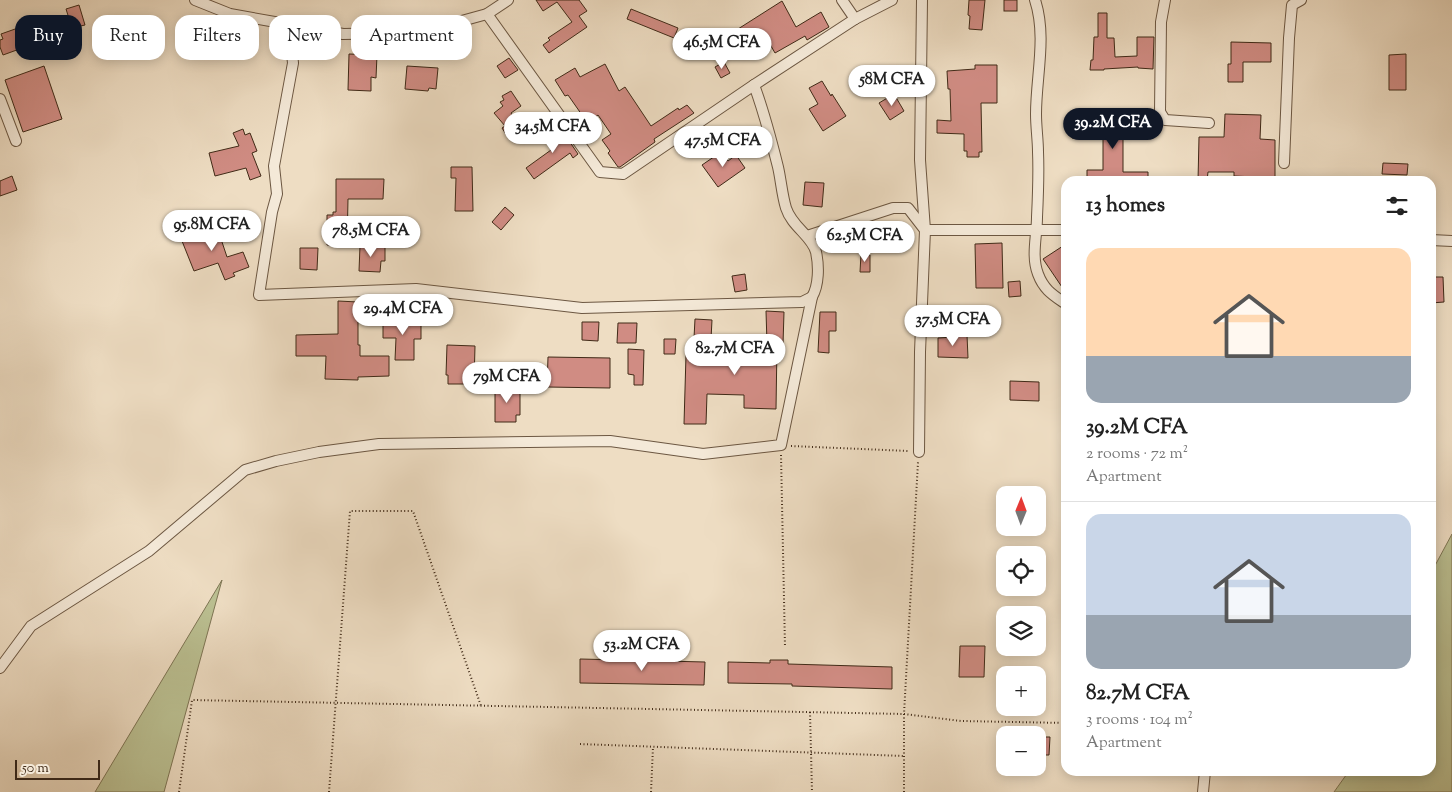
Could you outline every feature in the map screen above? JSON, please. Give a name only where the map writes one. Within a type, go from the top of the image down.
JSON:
[{"type":"street","points":[[195,0],[230,14],[269,22]]},
{"type":"street","points":[[341,34],[396,33],[447,25],[487,14],[508,0]]},
{"type":"street","points":[[842,0],[855,20]]},
{"type":"street","points":[[487,14],[600,172],[623,174],[855,20],[892,0]]},
{"type":"street","points":[[918,452],[925,230],[920,160],[922,0]]},
{"type":"street","points":[[1035,0],[1038,10],[1041,43],[1036,114],[1038,152],[1037,230],[1034,258],[1045,288],[1050,294],[1061,301]]},
{"type":"street","points":[[1165,0],[1161,22],[1160,112],[1165,120],[1208,123]]},
{"type":"street","points":[[1284,163],[1292,5],[1301,0]]},
{"type":"street","points":[[293,60],[274,166],[277,194],[272,212],[259,295],[416,289],[582,308],[802,302],[812,297]]},
{"type":"street","points":[[0,668],[31,626],[149,552],[245,470],[276,460],[379,444],[610,441],[703,454],[781,446],[812,297],[816,290],[818,264],[815,250],[807,236],[794,224],[786,209],[774,151],[754,86]]},
{"type":"street","points":[[0,100],[16,142]]},
{"type":"street","points":[[807,236],[893,208],[908,208],[925,230]]},
{"type":"street","points":[[925,230],[1061,230]]},
{"type":"street","points":[[1436,240],[1452,241]]},
{"type":"street","points":[[1203,792],[1205,776]]},
{"type":"path","points":[[785,647],[781,446],[918,452],[904,714],[904,792]]},
{"type":"path","points":[[329,792],[350,511],[413,512],[481,706]]},
{"type":"path","points":[[179,792],[192,700],[904,714],[961,721],[1061,723]]},
{"type":"path","points":[[810,712],[812,792]]},
{"type":"path","points":[[580,744],[904,756]]},
{"type":"path","points":[[652,792],[653,747]]},
{"type":"green space","points":[[1452,534],[1452,792],[1334,792],[1345,776],[1436,776],[1436,564]]},
{"type":"green space","points":[[222,580],[164,792],[95,792]]},
{"type":"building","points":[[536,0],[579,0],[587,11],[579,16],[587,27],[549,53],[543,45],[550,40],[548,38],[572,22],[557,2],[543,11]]},
{"type":"building","points":[[969,0],[985,0],[982,30],[969,29]]},
{"type":"building","points":[[1004,0],[1017,0],[1017,11],[1004,11]]},
{"type":"building","points":[[782,1],[796,27],[821,12],[829,27],[807,40],[805,36],[775,53],[763,32],[747,42],[738,29]]},
{"type":"building","points":[[79,5],[82,15],[68,15],[66,9]]},
{"type":"building","points":[[631,9],[678,28],[674,38],[627,19]]},
{"type":"building","points":[[1098,13],[1107,13],[1107,38],[1114,38],[1115,57],[1137,56],[1137,37],[1154,37],[1153,69],[1138,67],[1090,70],[1091,60],[1093,60],[1094,37],[1098,37]]},
{"type":"building","points":[[82,15],[85,25],[82,26]]},
{"type":"building","points":[[15,29],[15,51],[3,55],[0,47],[0,40],[3,39],[1,34]]},
{"type":"building","points":[[1231,42],[1271,43],[1271,62],[1243,62],[1243,82],[1228,82],[1228,64],[1231,64]]},
{"type":"building","points":[[349,54],[351,54],[351,60],[377,60],[376,78],[371,77],[371,91],[348,90]]},
{"type":"building","points":[[1406,54],[1406,90],[1389,90],[1389,55]]},
{"type":"building","points":[[509,58],[518,70],[505,78],[497,66]]},
{"type":"building","points":[[724,62],[730,73],[721,78],[715,67]]},
{"type":"building","points":[[605,64],[619,91],[625,87],[651,126],[678,108],[679,110],[687,105],[694,113],[654,139],[655,142],[620,167],[618,167],[608,153],[610,151],[602,140],[611,134],[598,115],[586,125],[580,117],[582,115],[568,95],[565,96],[555,80],[575,68],[580,77]]},
{"type":"building","points":[[975,65],[997,65],[997,103],[981,103],[982,152],[979,152],[979,157],[967,157],[967,151],[964,151],[964,134],[937,133],[937,120],[951,121],[950,89],[948,89],[947,71],[975,69]]},
{"type":"building","points":[[44,66],[62,119],[23,132],[5,80]]},
{"type":"building","points":[[407,66],[438,68],[436,89],[429,88],[428,91],[405,89]]},
{"type":"building","points":[[822,81],[846,116],[823,131],[809,109],[818,104],[809,88]]},
{"type":"building","points":[[511,91],[521,106],[511,113],[521,128],[507,136],[502,128],[505,126],[494,113],[503,106],[500,102],[504,100],[502,96]]},
{"type":"building","points":[[894,94],[904,111],[890,120],[879,103]]},
{"type":"building","points":[[1225,114],[1261,115],[1260,139],[1275,140],[1275,176],[1234,176],[1234,172],[1208,172],[1208,176],[1198,176],[1199,137],[1224,137]]},
{"type":"building","points":[[1153,124],[1153,136],[1123,136],[1123,172],[1148,172],[1148,176],[1087,176],[1087,170],[1103,170],[1103,139],[1072,138],[1073,125]]},
{"type":"building","points":[[559,126],[578,154],[573,158],[570,153],[534,179],[526,168],[551,150],[550,148],[556,144],[548,133]]},
{"type":"building","points":[[243,129],[245,135],[250,133],[257,151],[252,153],[261,176],[250,180],[246,168],[215,176],[209,153],[239,146],[233,133]]},
{"type":"building","points":[[721,152],[728,161],[736,155],[745,168],[718,187],[702,165]]},
{"type":"building","points":[[1383,163],[1408,164],[1407,175],[1382,174]]},
{"type":"building","points":[[451,167],[472,167],[473,211],[455,211],[456,178],[451,178]]},
{"type":"building","points":[[12,176],[17,190],[0,196],[0,181]]},
{"type":"building","points":[[336,179],[384,179],[383,199],[348,199],[347,247],[327,245],[327,215],[333,215],[333,212],[336,212]]},
{"type":"building","points":[[805,182],[824,183],[822,207],[803,205]]},
{"type":"building","points":[[505,207],[514,215],[501,230],[492,222]]},
{"type":"building","points":[[216,224],[227,257],[243,252],[249,267],[233,273],[235,276],[225,280],[218,263],[194,271],[180,236]]},
{"type":"building","points":[[1002,243],[1003,288],[976,288],[975,244]]},
{"type":"building","points":[[360,246],[385,247],[385,261],[381,261],[380,272],[359,271]]},
{"type":"building","points":[[1061,247],[1061,286],[1043,259]]},
{"type":"building","points":[[300,248],[318,248],[317,270],[300,269]]},
{"type":"building","points":[[861,254],[870,255],[870,272],[860,272]]},
{"type":"building","points":[[745,274],[747,290],[735,292],[732,276]]},
{"type":"building","points":[[1436,277],[1443,277],[1444,302],[1436,303]]},
{"type":"building","points":[[1020,281],[1021,296],[1009,297],[1008,282]]},
{"type":"building","points":[[338,301],[358,302],[358,345],[360,345],[360,356],[389,356],[389,376],[358,377],[358,380],[325,379],[326,356],[296,356],[296,335],[338,334]]},
{"type":"building","points":[[766,311],[784,312],[783,344],[777,344],[776,409],[744,408],[744,395],[707,394],[706,424],[684,424],[686,355],[751,360],[751,357],[760,357],[761,343],[767,344]]},
{"type":"building","points":[[820,312],[836,312],[836,331],[829,331],[829,353],[818,352]]},
{"type":"building","points":[[383,319],[421,319],[421,339],[414,339],[414,360],[395,360],[396,338],[383,338]]},
{"type":"building","points":[[695,319],[712,320],[711,339],[694,338]]},
{"type":"building","points":[[582,322],[599,322],[598,341],[582,340]]},
{"type":"building","points":[[618,323],[637,323],[636,343],[617,343]]},
{"type":"building","points":[[954,335],[967,335],[968,358],[938,357],[938,338],[954,337]]},
{"type":"building","points":[[664,339],[676,339],[675,354],[664,354]]},
{"type":"building","points":[[447,345],[475,346],[474,384],[448,384],[448,375],[446,375]]},
{"type":"building","points":[[628,349],[644,350],[643,385],[634,385],[634,375],[628,374]]},
{"type":"building","points":[[548,357],[610,358],[610,388],[547,387]]},
{"type":"building","points":[[1010,381],[1039,382],[1039,401],[1010,400]]},
{"type":"building","points":[[495,386],[520,387],[520,415],[516,415],[516,422],[495,422]]},
{"type":"building","points":[[960,646],[985,646],[984,677],[959,677]]},
{"type":"building","points":[[580,659],[705,662],[704,685],[580,683]]},
{"type":"building","points":[[770,660],[788,660],[788,664],[892,667],[892,689],[728,683],[728,662],[770,663]]},
{"type":"building","points":[[1046,737],[1050,737],[1049,755],[1046,755]]}]
